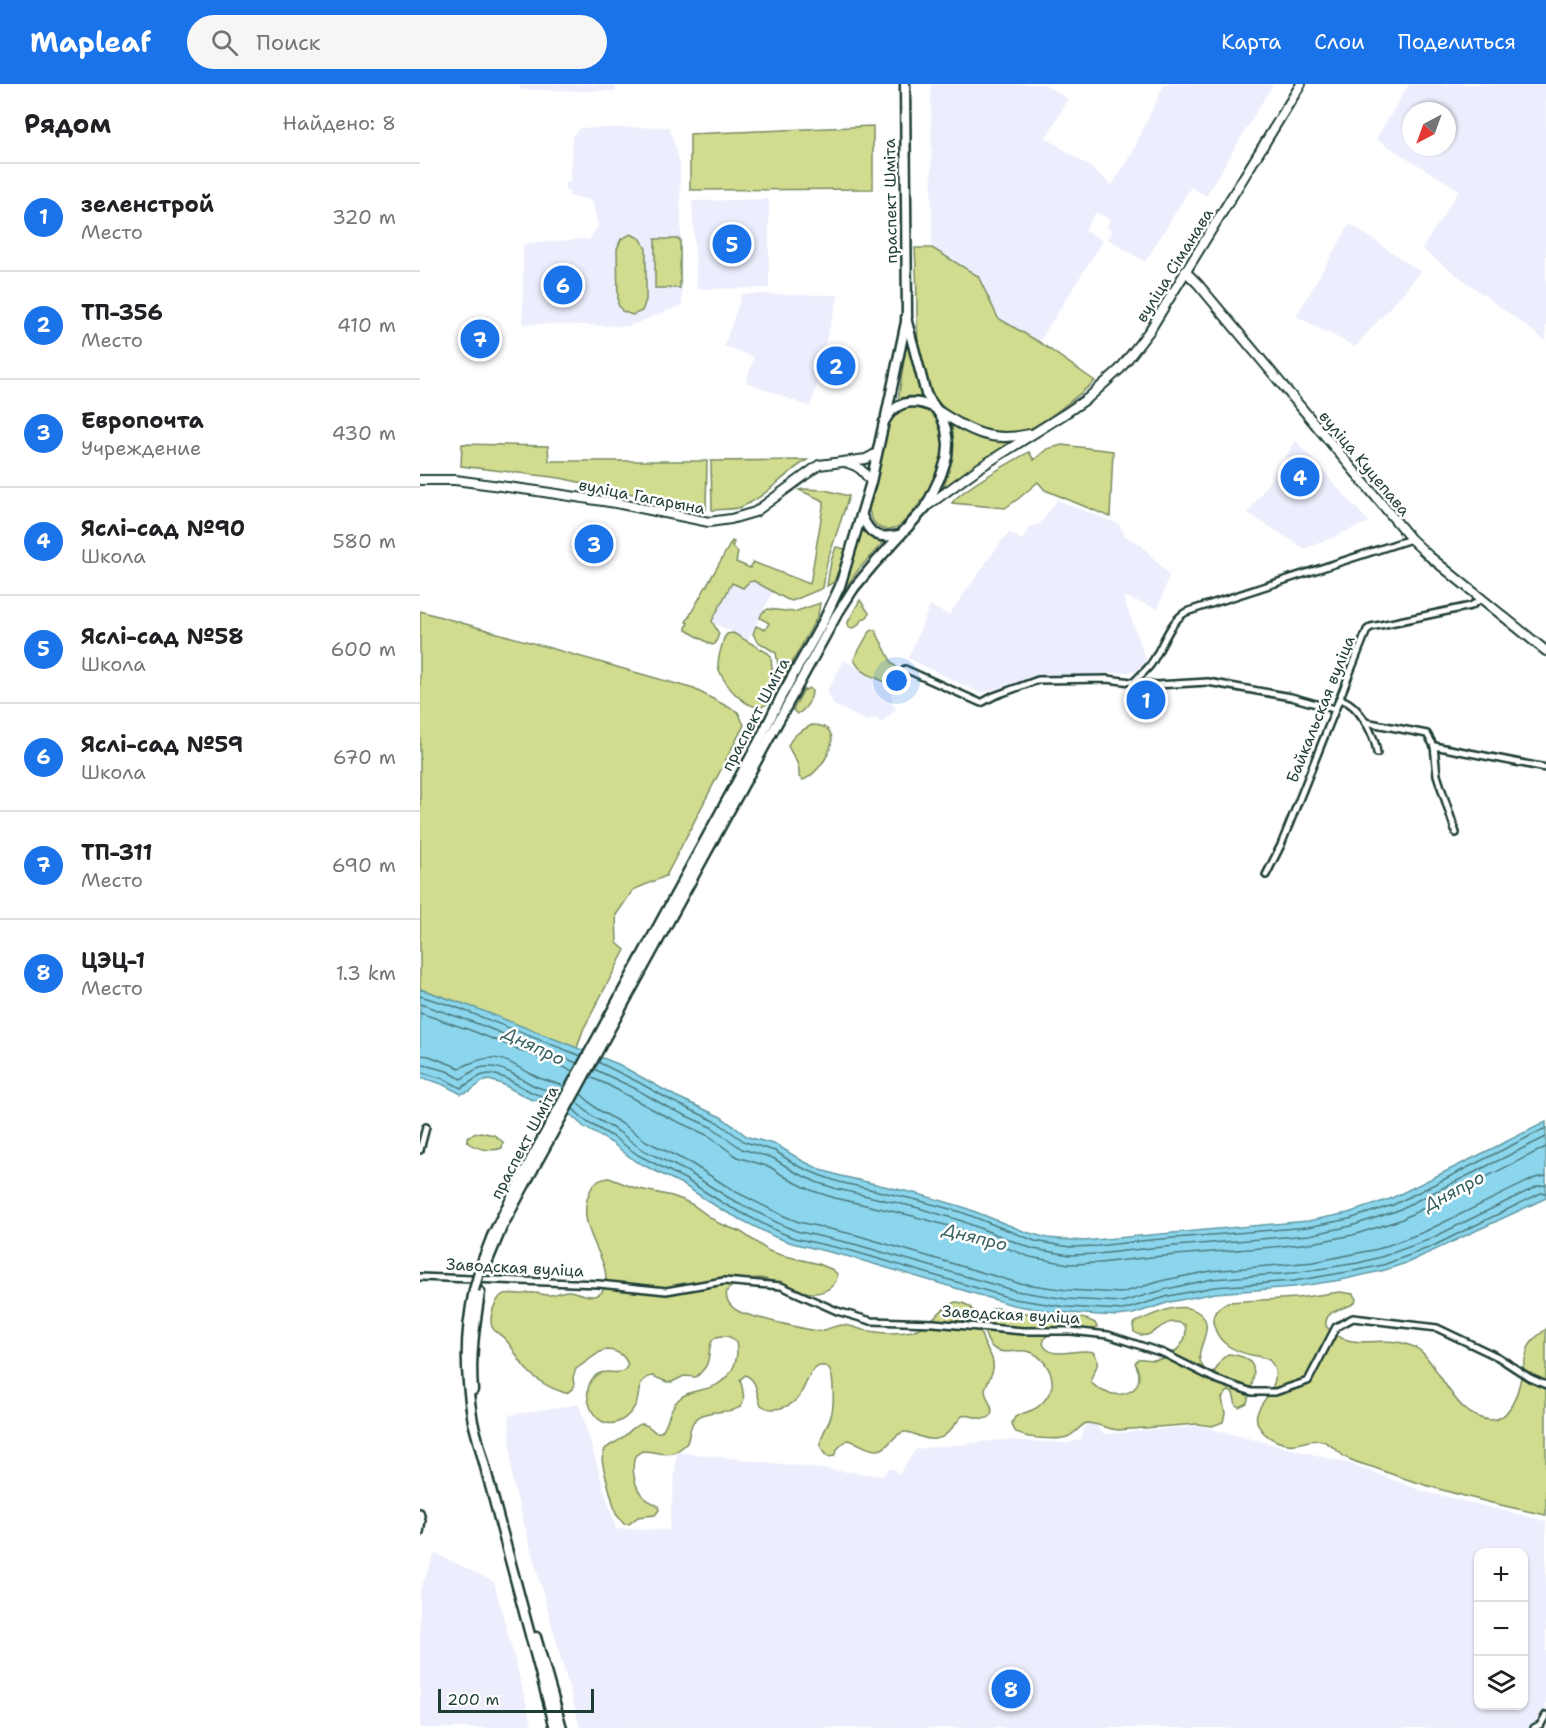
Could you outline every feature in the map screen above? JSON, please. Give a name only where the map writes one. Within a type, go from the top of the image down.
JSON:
[{"type":"main road","name":"праспект Шміта","points":[[647,953],[782,695],[824,620],[840,586],[871,482],[906,318],[905,84]]},
{"type":"main road","name":"вуліца Сіманава","points":[[926,507],[979,468],[1088,398],[1120,369],[1150,330],[1301,84]]},
{"type":"main road","name":"вуліца Куцепава","points":[[1185,271],[1411,539],[1546,651]]},
{"type":"main road","name":"праспект Шміта","points":[[558,1727],[473,1422],[466,1374],[467,1332],[477,1291],[496,1227],[836,616],[854,588],[926,507],[941,475],[947,457],[946,429],[942,418],[926,394],[906,318]]},
{"type":"main road","points":[[884,422],[890,412],[904,404],[914,402],[935,409]]},
{"type":"main road","name":"вуліца Сіманава","points":[[935,409],[974,431],[999,438],[1037,432]]},
{"type":"main road","name":"вуліца Гагарына","points":[[420,480],[455,480],[559,494],[709,522],[755,512],[819,465],[866,459],[877,453]]},
{"type":"main road","points":[[843,462],[862,469],[871,482]]},
{"type":"main road","points":[[861,515],[872,533],[887,538],[899,535]]},
{"type":"street","points":[[1134,682],[1150,666],[1176,622],[1186,612],[1411,539]]},
{"type":"street","name":"Байкальская вуліца","points":[[1266,875],[1281,845],[1367,630],[1371,627],[1471,606],[1481,599]]},
{"type":"street","points":[[905,669],[981,702],[1038,680],[1107,679],[1156,685],[1208,682],[1292,696],[1334,709]]},
{"type":"street","points":[[1339,699],[1347,700],[1365,722],[1376,742],[1377,753]]},
{"type":"street","points":[[1365,722],[1427,735],[1434,746],[1437,775],[1456,833]]},
{"type":"street","points":[[1434,746],[1546,768]]},
{"type":"street","points":[[420,1149],[426,1127]]},
{"type":"street","name":"Заводская вуліца","points":[[420,1277],[599,1284],[666,1291],[724,1281],[782,1286],[837,1311],[871,1321],[934,1323],[1023,1331],[1071,1331],[1108,1335],[1163,1353],[1215,1379],[1252,1392],[1275,1392],[1308,1381],[1336,1327],[1353,1318],[1437,1328],[1498,1357],[1530,1378],[1546,1385]]},
{"type":"street","points":[[420,1533],[421,1513]]},
{"type":"street","points":[[1534,1728],[1546,1715]]},
{"type":"shaded area","points":[[520,84],[615,84],[616,91],[520,90]]},
{"type":"shaded area","points":[[931,84],[1044,84],[1068,99],[1046,138],[1089,166],[1112,185],[1133,151],[1164,84],[1273,84],[1206,196],[1191,187],[1145,262],[1108,239],[1112,231],[1106,227],[1110,220],[1096,212],[1085,230],[1103,241],[1039,342],[998,318],[978,276],[932,248]]},
{"type":"shaded area","points":[[1409,84],[1546,84],[1546,341],[1422,249],[1459,190],[1404,156],[1456,156],[1456,102],[1402,102],[1402,155],[1376,139]]},
{"type":"shaded area","points":[[669,127],[680,163],[682,305],[630,326],[523,324],[523,246],[525,244],[589,240],[598,226],[592,200],[569,196],[569,190],[565,190],[565,183],[570,182],[572,136],[580,128]]},
{"type":"shaded area","points":[[769,199],[769,288],[697,289],[692,201]]},
{"type":"shaded area","points":[[1350,224],[1421,272],[1355,347],[1296,316]]},
{"type":"shaded area","points":[[742,294],[839,295],[815,378],[819,380],[810,407],[746,382],[754,357],[724,346]]},
{"type":"shaded area","points":[[1296,441],[1369,522],[1305,549],[1248,513]]},
{"type":"shaded area","points":[[1057,500],[1119,524],[1125,536],[1140,544],[1169,575],[1158,609],[1123,596],[1147,663],[1140,671],[1031,679],[980,693],[908,658],[930,606],[949,615],[1003,539],[1010,533],[1022,540],[1031,526],[1039,525]]},
{"type":"shaded area","points":[[753,581],[773,592],[748,640],[712,622],[732,583],[743,588]]},
{"type":"shaded area","points":[[844,660],[893,688],[891,702],[896,709],[881,723],[876,718],[867,721],[834,705],[827,691]]},
{"type":"shaded area","points":[[579,1404],[616,1529],[669,1530],[677,1452],[883,1476],[888,1469],[893,1469],[899,1474],[916,1449],[1000,1440],[1068,1443],[1081,1439],[1084,1427],[1089,1424],[1095,1425],[1104,1434],[1200,1426],[1351,1464],[1422,1491],[1546,1521],[1546,1728],[580,1728],[512,1480],[509,1415]]},
{"type":"shaded area","points":[[435,1553],[494,1582],[533,1728],[420,1728],[420,1590]]},
{"type":"green space","points":[[873,126],[873,189],[690,190],[690,134]]},
{"type":"green space","points":[[631,234],[641,239],[646,249],[646,300],[642,311],[632,315],[622,311],[618,304],[617,249],[621,239]]},
{"type":"green space","points":[[655,239],[680,239],[680,288],[655,288]]},
{"type":"green space","points":[[915,248],[932,248],[978,276],[998,318],[1039,342],[1095,381],[1043,421],[1020,433],[1010,435],[982,431],[953,414],[938,402],[922,372],[917,335]]},
{"type":"green space","points":[[908,332],[924,397],[910,397],[898,402]]},
{"type":"green space","points":[[911,406],[927,408],[937,417],[943,431],[943,456],[939,469],[920,504],[899,526],[883,529],[873,521],[869,510],[889,421],[898,411]]},
{"type":"green space","points":[[952,425],[983,440],[999,443],[1016,442],[941,493],[952,460]]},
{"type":"green space","points":[[462,444],[548,446],[549,461],[707,461],[706,510],[560,478],[461,466]]},
{"type":"green space","points":[[1062,445],[1113,451],[1110,517],[1045,490],[1038,482],[1005,508],[952,503],[976,484],[1029,452],[1034,460],[1047,449]]},
{"type":"green space","points":[[807,460],[750,503],[738,508],[712,510],[711,461]]},
{"type":"green space","points":[[799,490],[825,490],[849,496],[827,562],[823,588],[792,601],[754,581],[749,582],[743,588],[732,583],[712,621],[719,634],[715,644],[712,645],[686,630],[688,623],[686,622],[732,541],[734,542],[732,547],[738,552],[736,562],[750,568],[753,562],[810,584],[824,501]]},
{"type":"green space","points":[[862,527],[872,536],[885,540],[844,590],[841,590]]},
{"type":"green space","points":[[836,547],[846,549],[834,582],[827,586],[831,561]]},
{"type":"green space","points":[[860,600],[869,613],[856,627],[851,628],[848,622]]},
{"type":"green space","points":[[820,603],[818,615],[781,683],[776,653],[757,641],[753,634],[756,626],[765,630],[769,623],[760,618],[762,613],[768,609],[794,612]]},
{"type":"green space","points":[[420,611],[694,689],[738,712],[744,725],[666,876],[633,890],[616,915],[617,943],[625,950],[583,1030],[577,1048],[420,989]]},
{"type":"green space","points":[[872,630],[875,630],[892,663],[897,668],[897,675],[891,682],[885,682],[867,674],[859,668],[854,659]]},
{"type":"green space","points":[[733,633],[771,656],[773,694],[765,705],[758,707],[740,698],[720,673],[718,662],[724,638],[727,634]]},
{"type":"green space","points":[[809,688],[812,694],[809,701],[805,708],[797,714],[793,710],[803,691]]},
{"type":"green space","points":[[812,725],[824,727],[830,733],[832,741],[825,760],[803,780],[799,777],[798,764],[788,746],[795,736]]},
{"type":"green space","points":[[480,1132],[494,1135],[503,1142],[502,1148],[485,1149],[468,1143],[468,1136]]},
{"type":"green space","points":[[609,1178],[635,1188],[683,1200],[718,1223],[741,1232],[769,1251],[819,1264],[837,1274],[832,1286],[815,1293],[759,1278],[740,1282],[728,1289],[726,1297],[732,1307],[745,1314],[819,1331],[845,1325],[881,1333],[894,1333],[919,1328],[953,1303],[957,1302],[970,1307],[976,1316],[983,1340],[993,1361],[992,1372],[985,1390],[992,1409],[991,1415],[985,1419],[962,1416],[946,1435],[936,1439],[900,1433],[885,1447],[878,1450],[847,1440],[838,1448],[834,1456],[828,1457],[821,1447],[833,1405],[833,1382],[827,1367],[817,1367],[813,1371],[794,1402],[775,1409],[761,1405],[752,1380],[745,1375],[740,1380],[743,1394],[742,1403],[738,1408],[712,1412],[695,1420],[687,1443],[675,1452],[666,1454],[642,1451],[635,1456],[634,1472],[638,1489],[646,1499],[658,1506],[659,1510],[655,1515],[638,1517],[629,1524],[624,1524],[616,1514],[604,1470],[602,1459],[605,1449],[641,1424],[650,1427],[655,1432],[661,1432],[672,1407],[679,1399],[692,1392],[719,1384],[732,1370],[737,1353],[736,1342],[726,1336],[714,1339],[710,1346],[708,1362],[696,1377],[684,1376],[667,1382],[653,1376],[648,1377],[641,1384],[636,1404],[630,1412],[623,1420],[611,1424],[602,1422],[596,1416],[588,1399],[588,1389],[591,1381],[598,1374],[624,1371],[628,1365],[622,1356],[610,1350],[600,1352],[576,1369],[573,1377],[574,1386],[565,1393],[544,1384],[530,1373],[508,1343],[491,1325],[493,1309],[503,1294],[551,1295],[570,1291],[593,1296],[600,1294],[606,1279],[586,1218],[586,1204],[594,1184]]},
{"type":"green space","points":[[1340,1292],[1353,1294],[1356,1299],[1355,1303],[1331,1313],[1326,1320],[1326,1326],[1345,1339],[1366,1342],[1399,1342],[1417,1348],[1462,1406],[1480,1418],[1498,1419],[1508,1410],[1517,1394],[1529,1346],[1546,1329],[1546,1515],[1417,1483],[1348,1459],[1323,1441],[1287,1444],[1274,1440],[1263,1432],[1258,1424],[1257,1416],[1275,1380],[1273,1365],[1267,1359],[1239,1351],[1223,1342],[1214,1326],[1214,1314],[1228,1302],[1297,1298]]},
{"type":"green space","points":[[996,1308],[1079,1318],[1095,1323],[1097,1327],[1093,1331],[1051,1335],[1045,1337],[1043,1344],[1052,1352],[1093,1352],[1097,1365],[1091,1382],[1099,1389],[1117,1394],[1126,1393],[1138,1383],[1139,1374],[1135,1363],[1138,1359],[1159,1359],[1172,1354],[1182,1344],[1186,1332],[1185,1325],[1177,1322],[1164,1325],[1153,1333],[1141,1335],[1134,1332],[1133,1325],[1159,1312],[1176,1308],[1192,1309],[1204,1318],[1206,1323],[1205,1336],[1200,1350],[1200,1359],[1205,1370],[1215,1371],[1228,1354],[1240,1356],[1252,1364],[1254,1371],[1247,1403],[1239,1407],[1236,1405],[1233,1393],[1228,1391],[1222,1398],[1225,1413],[1223,1422],[1212,1426],[1197,1424],[1118,1430],[1086,1423],[1063,1438],[1041,1438],[1020,1434],[1013,1427],[1015,1417],[1042,1403],[1048,1396],[1052,1380],[1049,1369],[1042,1359],[1027,1351],[1003,1352],[995,1349],[987,1340],[985,1320],[991,1310]]},
{"type":"water","name":"Дняпро","points":[[420,989],[478,1009],[618,1064],[675,1096],[721,1117],[748,1137],[777,1145],[821,1170],[963,1207],[1047,1238],[1083,1241],[1308,1221],[1348,1213],[1390,1199],[1546,1122],[1546,1198],[1409,1262],[1341,1280],[1294,1287],[1215,1293],[1117,1316],[1053,1312],[1013,1305],[775,1237],[722,1210],[682,1184],[635,1161],[612,1143],[584,1127],[571,1115],[550,1104],[530,1099],[502,1084],[489,1080],[461,1094],[442,1084],[420,1077]]},
{"type":"place","name":"Яслі-сад №58","points":[[732,244]]},
{"type":"place","name":"Яслі-сад №59","points":[[563,285]]},
{"type":"place","name":"ТП-311","points":[[480,339]]},
{"type":"place","name":"ТП-356","points":[[836,366]]},
{"type":"place","name":"Яслі-сад №90","points":[[1300,477]]},
{"type":"place","name":"Европочта","points":[[594,544]]},
{"type":"place","name":"зеленстрой","points":[[1146,700]]},
{"type":"place","name":"ЦЭЦ-1","points":[[1011,1689]]}]
